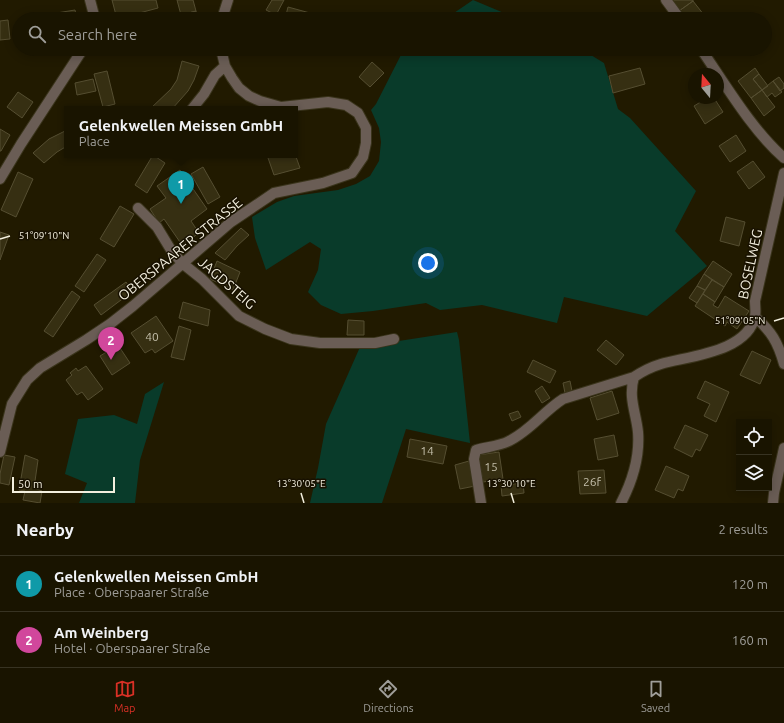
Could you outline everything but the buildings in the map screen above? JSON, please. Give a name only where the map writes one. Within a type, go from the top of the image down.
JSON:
[{"type":"street","points":[[90,0],[93,12]]},
{"type":"street","points":[[224,12],[228,0]]},
{"type":"street","points":[[666,0],[675,12]]},
{"type":"street","points":[[0,179],[78,56]]},
{"type":"street","name":"OBERSPAARER STRASSE","points":[[223,56],[225,66],[239,88],[249,96],[278,106]]},
{"type":"street","points":[[706,56],[746,114],[769,143],[784,158]]},
{"type":"street","points":[[194,106],[204,94],[215,75],[225,66]]},
{"type":"street","name":"OBERSPAARER STRASSE","points":[[0,452],[12,404],[27,380],[40,368],[110,324],[144,297],[231,222],[274,193],[323,183],[352,172],[363,157],[366,143],[366,128],[358,113],[346,105],[328,102],[290,106]]},
{"type":"street","name":"BOSELWEG","points":[[481,503],[474,459],[476,450],[508,442],[522,433],[563,399],[634,377],[651,368],[707,353],[735,342],[745,334],[751,326],[755,316],[755,301],[784,173]]},
{"type":"street","name":"JAGDSTEIG","points":[[138,208],[157,227],[171,250],[182,263],[202,279],[240,316],[264,329],[291,339],[320,343],[375,343],[394,339]]},
{"type":"street","points":[[755,316],[767,327],[776,340],[784,364]]},
{"type":"street","points":[[621,503],[633,477],[638,448],[638,431],[631,398],[634,377]]},
{"type":"street","points":[[773,503],[784,448]]},
{"type":"green space","points":[[473,0],[501,12],[455,12]]},
{"type":"green space","points":[[400,56],[592,56],[604,63],[618,109],[630,118],[696,191],[675,231],[707,266],[647,316],[564,297],[557,323],[482,305],[440,310],[426,303],[341,314],[321,305],[308,292],[318,270],[321,249],[310,242],[266,270],[255,238],[252,217],[277,202],[294,196],[338,190],[356,184],[370,176],[379,161],[381,142],[379,128],[371,110],[376,104]]},
{"type":"green space","points":[[457,332],[470,443],[406,429],[382,503],[310,503],[326,424],[360,347]]},
{"type":"green space","points":[[164,382],[140,460],[135,503],[79,503],[87,483],[65,474],[78,419],[114,415],[137,424],[145,394]]},
{"type":"place","name":"Gelenkwellen Meissen GmbH","points":[[181,204]]},
{"type":"place","name":"Am Weinberg","points":[[111,360]]}]
